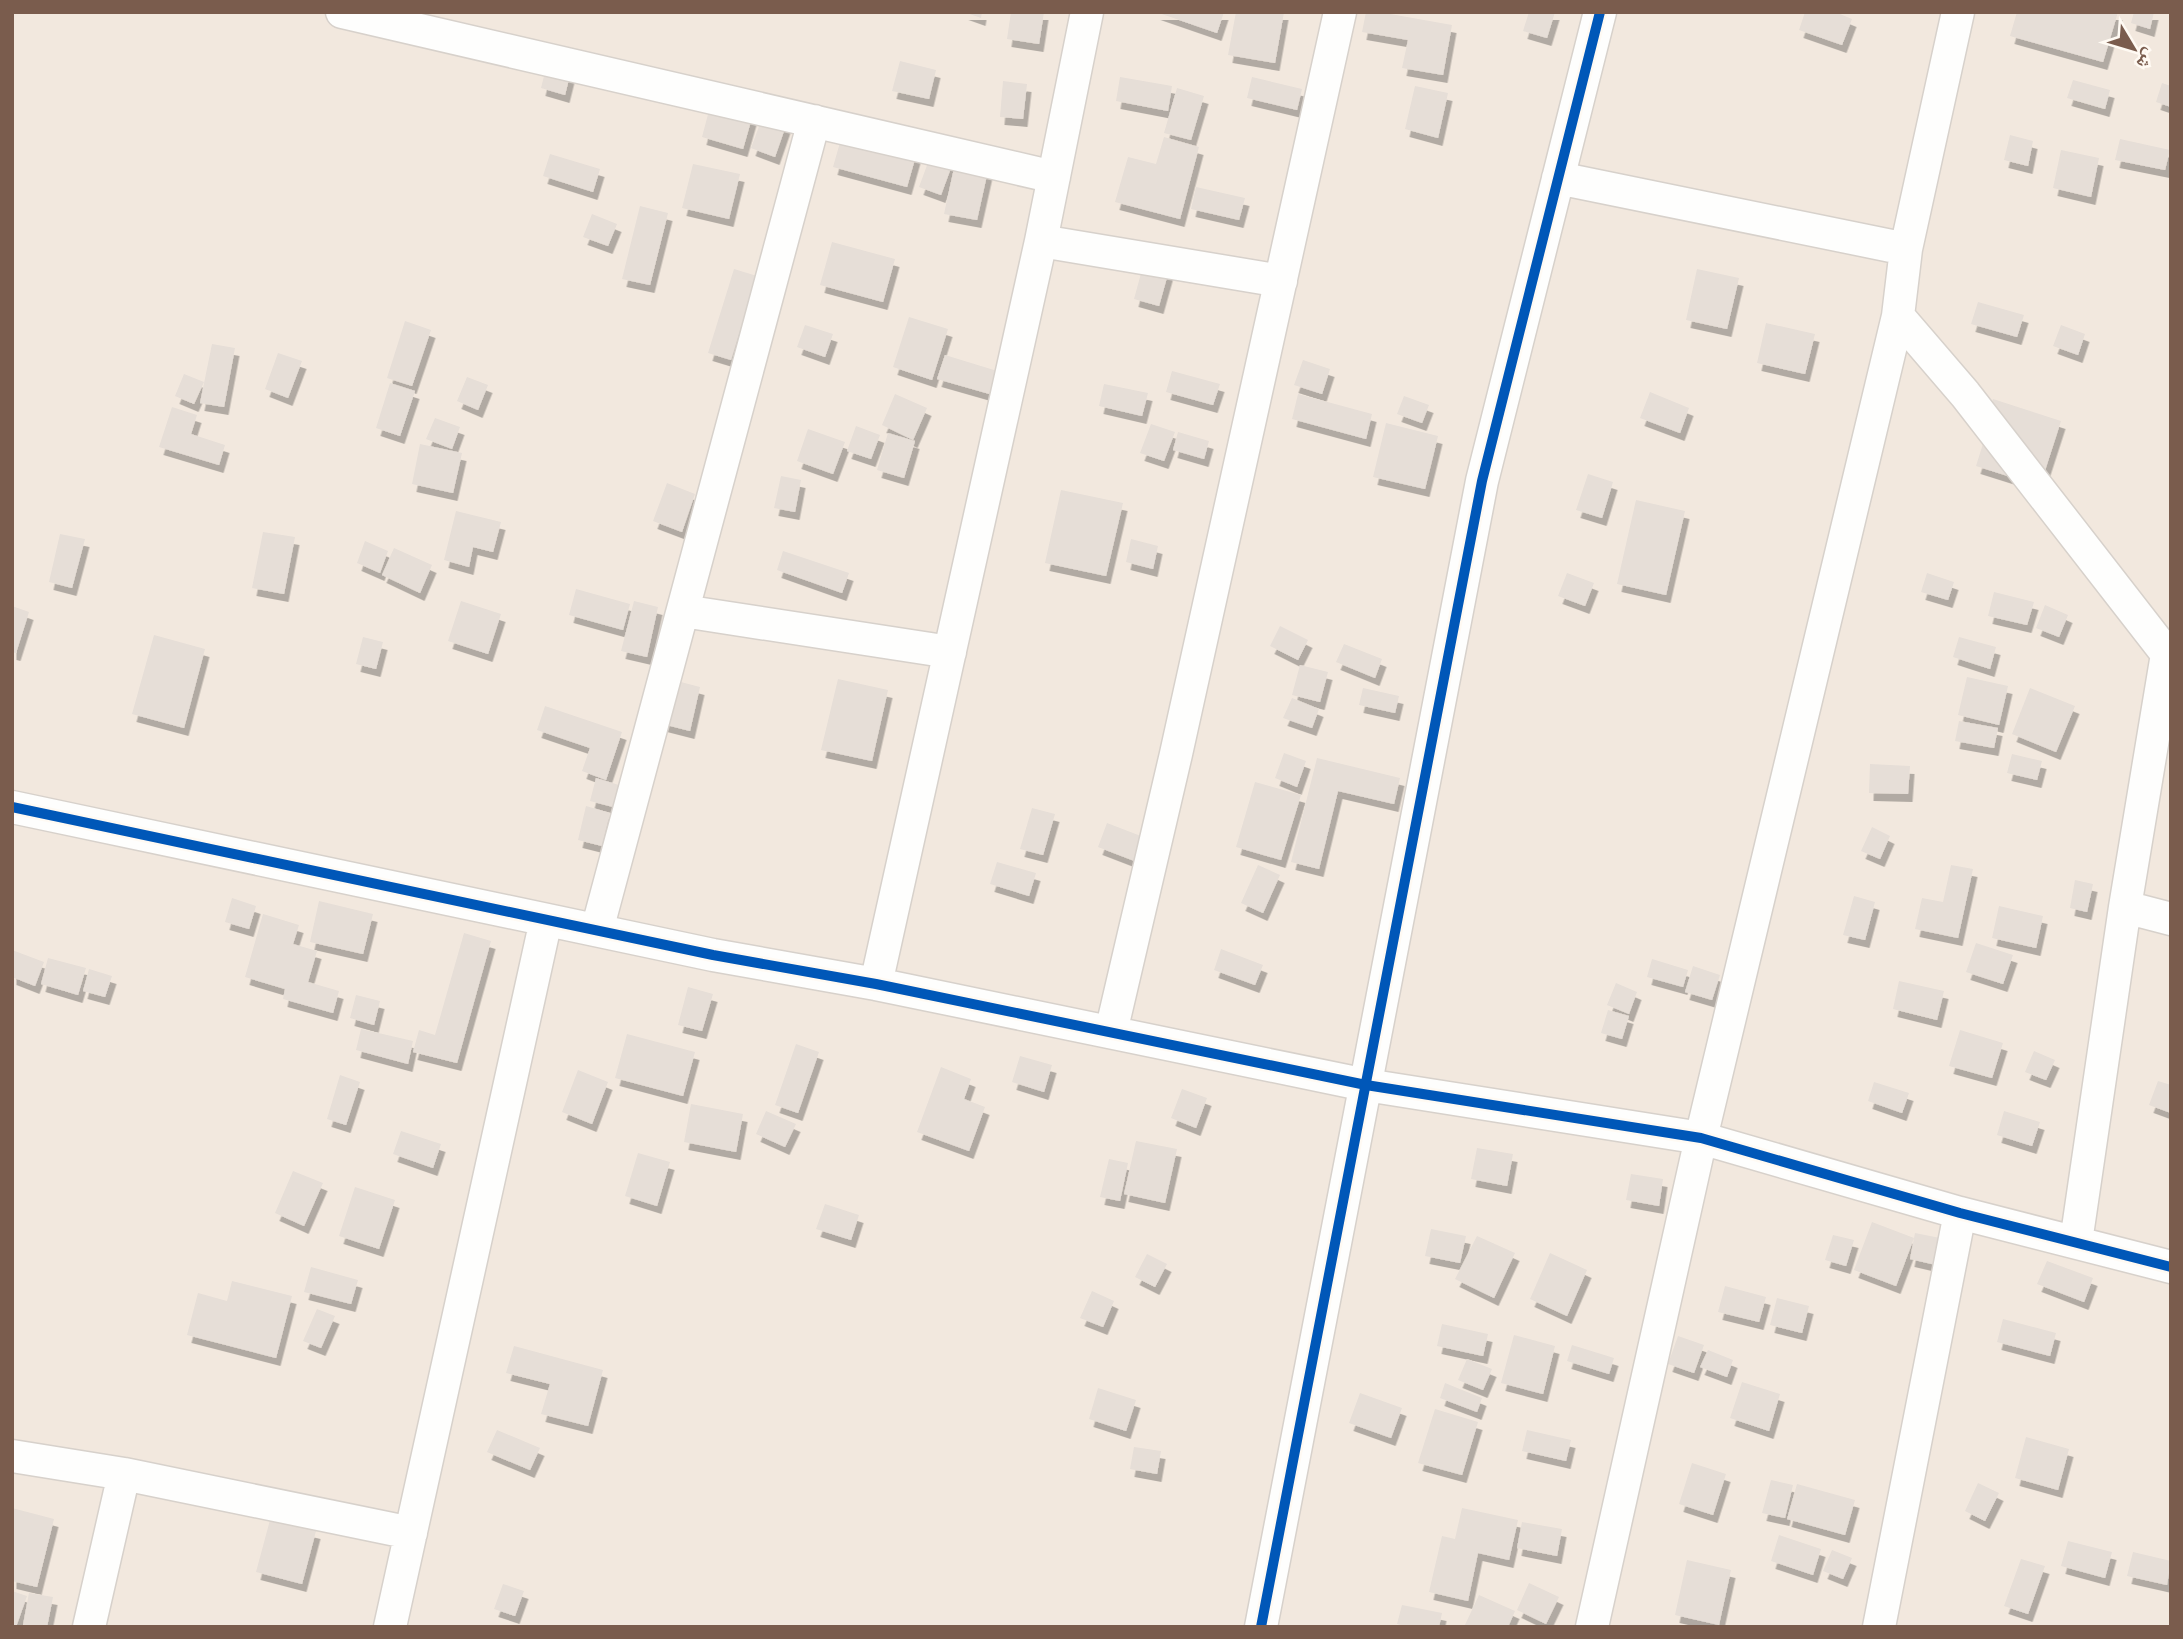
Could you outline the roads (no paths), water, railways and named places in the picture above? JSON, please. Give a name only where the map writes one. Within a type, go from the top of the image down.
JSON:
[{"type":"street","points":[[342,12],[1054,177]]},
{"type":"street","points":[[876,984],[1041,241],[1087,12]]},
{"type":"street","points":[[1111,1032],[1176,754],[1340,12]]},
{"type":"street","points":[[1261,1627],[1482,481],[1600,12]]},
{"type":"street","points":[[1592,1627],[1701,1138],[1898,316],[1906,248],[1958,12]]},
{"type":"street","points":[[597,930],[814,121]]},
{"type":"street","points":[[1558,178],[1906,248]]},
{"type":"street","points":[[1041,241],[1280,281]]},
{"type":"street","points":[[1898,316],[1965,394],[2169,648],[2125,907],[2077,1242]]},
{"type":"street","points":[[683,611],[950,652]]},
{"type":"street","points":[[12,807],[713,955],[876,984],[1366,1085],[1701,1138],[1960,1213],[2171,1266]]},
{"type":"street","points":[[2125,907],[2171,919]]},
{"type":"street","points":[[390,1627],[546,920]]},
{"type":"street","points":[[1879,1627],[1960,1213]]},
{"type":"street","points":[[12,1456],[124,1474],[411,1532]]},
{"type":"street","points":[[89,1627],[124,1474]]}]
